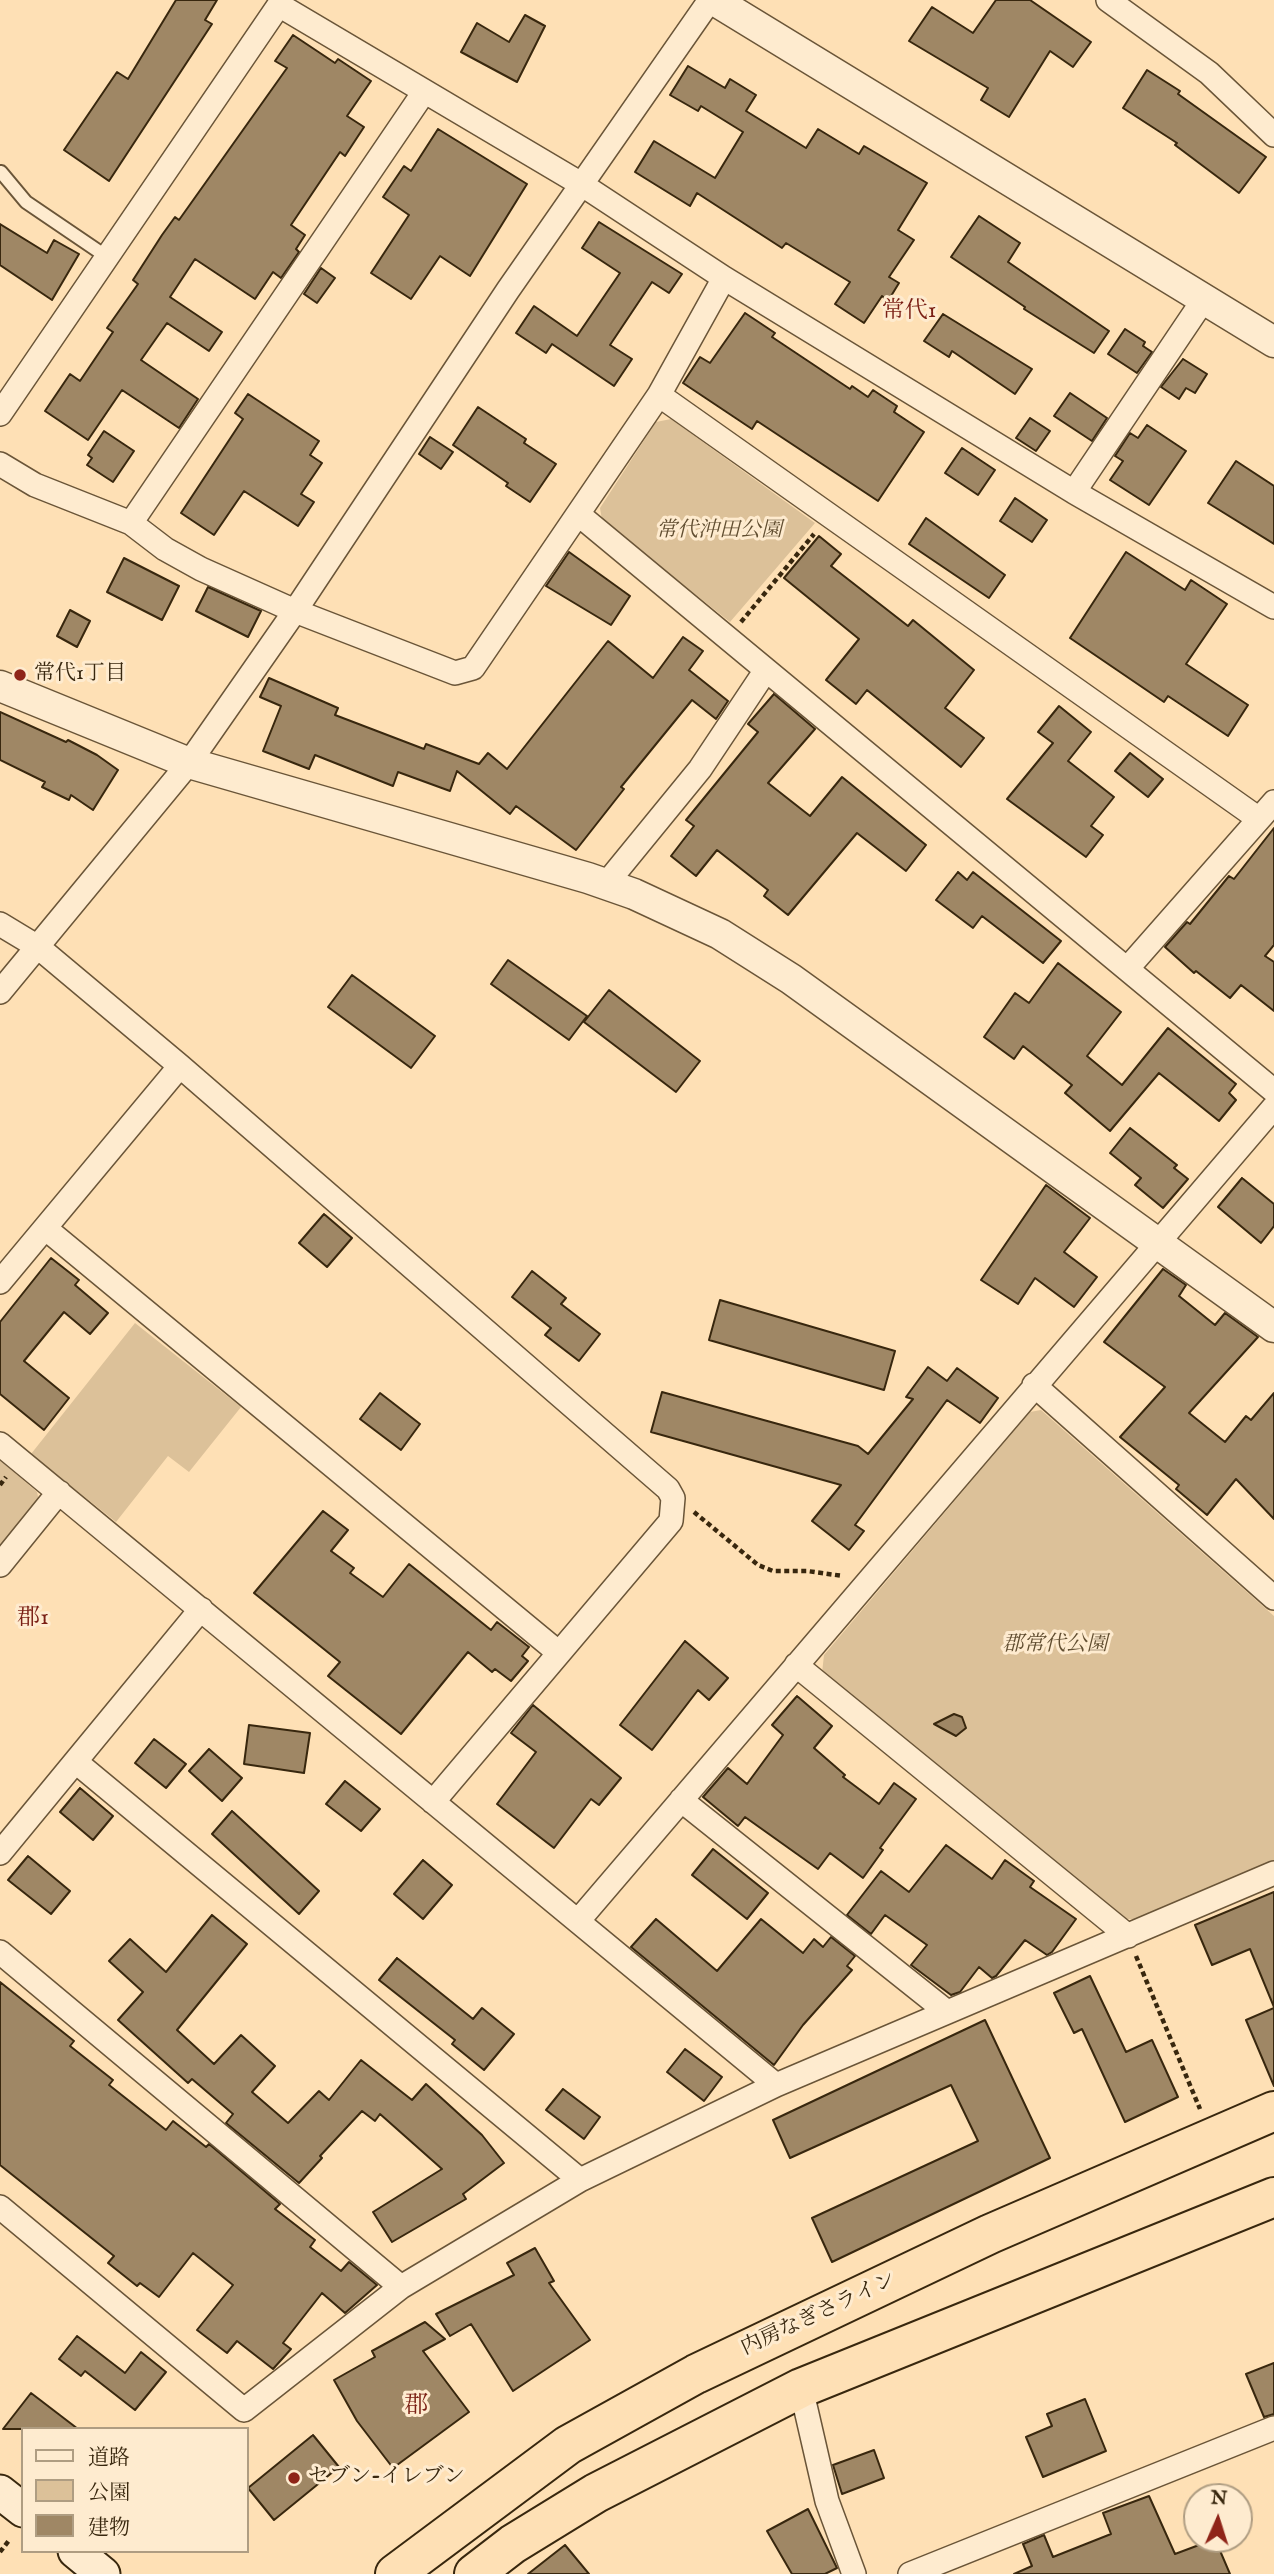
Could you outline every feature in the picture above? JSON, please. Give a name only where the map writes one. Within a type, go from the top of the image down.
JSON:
[{"type":"highway","name":"内房なぎさライン","points":[[395,2574],[568,2445],[696,2374],[990,2234],[1274,2111]]},
{"type":"highway","points":[[474,2574],[513,2544],[596,2493],[801,2388],[1274,2197]]},
{"type":"main road","points":[[0,2493],[16,2525]]},
{"type":"main road","points":[[77,2553],[103,2574]]},
{"type":"street","points":[[0,992],[189,763],[295,611],[581,184],[712,0],[1274,342]]},
{"type":"street","points":[[1108,0],[1209,73],[1274,135]]},
{"type":"street","points":[[0,414],[279,5],[581,184],[724,278],[1074,492],[1274,607]]},
{"type":"street","points":[[131,523],[424,92]]},
{"type":"street","points":[[0,464],[35,485],[131,523],[165,549],[201,569],[295,611],[455,673],[473,668],[578,514],[659,394],[724,278]]},
{"type":"street","points":[[1074,492],[1204,299]]},
{"type":"street","points":[[659,394],[830,515],[1266,810],[1128,969]]},
{"type":"street","points":[[578,514],[1274,1091]]},
{"type":"street","points":[[606,884],[700,769],[766,670]]},
{"type":"street","points":[[0,686],[189,763],[606,884],[720,933],[755,954],[1274,1326]]},
{"type":"street","points":[[0,924],[38,947],[180,1066],[668,1489],[673,1498],[671,1521],[433,1802]]},
{"type":"street","points":[[0,1282],[180,1066]]},
{"type":"street","points":[[578,1921],[1274,1107]]},
{"type":"street","points":[[45,1228],[559,1653]]},
{"type":"street","points":[[1034,1385],[1274,1598]]},
{"type":"street","points":[[0,1444],[776,2085]]},
{"type":"street","points":[[0,1565],[59,1492]]},
{"type":"street","points":[[0,1853],[201,1609]]},
{"type":"street","points":[[796,1665],[1128,1936]]},
{"type":"street","points":[[76,1762],[580,2180]]},
{"type":"street","points":[[681,1800],[947,2012]]},
{"type":"street","points":[[0,2207],[244,2410],[401,2287],[580,2180],[776,2085],[1274,1873]]},
{"type":"street","points":[[0,1952],[401,2287]]},
{"type":"street","points":[[801,2388],[827,2501],[854,2574]]},
{"type":"street","points":[[910,2574],[1274,2428]]},
{"type":"lane","points":[[1,173],[26,202],[107,257]]},
{"type":"path","points":[[727,639],[830,515]]},
{"type":"path","points":[[668,1489],[758,1565],[773,1571],[807,1571],[869,1580]]},
{"type":"path","points":[[1128,1936],[1203,2119]]},
{"type":"path","points":[[0,2553],[16,2525]]},
{"type":"green space","name":"常代沖田公園","points":[[671,419],[815,523],[730,622],[602,520],[600,508],[656,422]]},
{"type":"green space","points":[[135,1323],[241,1407],[189,1472],[168,1456],[116,1522],[31,1454]]},
{"type":"green space","name":"郡常代公園","points":[[1041,1410],[1274,1616],[1274,1861],[1139,1919],[1126,1919],[822,1673],[824,1655],[1030,1412]]},
{"type":"green space","points":[[0,1460],[37,1492],[39,1501],[0,1551]]},
{"type":"building","points":[[176,0],[217,0],[205,20],[212,24],[109,181],[64,150],[117,72],[128,79]]},
{"type":"building","points":[[996,0],[1030,0],[1091,42],[1073,67],[1050,51],[1009,117],[981,100],[988,88],[909,41],[932,7],[973,33]]},
{"type":"building","points":[[525,15],[545,26],[517,82],[461,52],[477,23],[509,42]]},
{"type":"building","points":[[293,35],[335,63],[338,59],[371,81],[347,116],[364,127],[345,156],[340,152],[291,225],[305,235],[296,249],[299,252],[281,278],[273,272],[255,299],[195,259],[170,297],[222,332],[209,351],[167,323],[141,360],[198,399],[179,428],[122,390],[88,440],[45,411],[70,374],[80,381],[113,332],[107,328],[138,284],[133,280],[162,235],[175,217],[179,220],[287,68],[275,61]]},
{"type":"building","points":[[688,66],[725,88],[730,79],[756,95],[746,111],[806,148],[818,129],[859,154],[864,146],[927,183],[898,230],[914,240],[889,277],[899,283],[888,301],[882,296],[864,323],[835,304],[850,282],[786,243],[782,248],[697,193],[690,206],[635,172],[654,141],[715,178],[743,132],[701,106],[698,111],[670,95]]},
{"type":"building","points":[[1147,70],[1180,91],[1178,94],[1266,157],[1239,193],[1175,145],[1177,143],[1123,108]]},
{"type":"building","points":[[438,129],[527,184],[470,276],[440,256],[411,299],[371,273],[409,215],[383,197],[404,166],[411,171]]},
{"type":"building","points":[[979,216],[1020,243],[1008,262],[1109,331],[1094,353],[1024,309],[1025,307],[951,257]]},
{"type":"building","points":[[599,222],[682,274],[669,293],[652,282],[610,345],[632,359],[614,386],[552,344],[546,353],[516,333],[534,306],[577,336],[620,273],[582,248]]},
{"type":"building","points":[[0,224],[47,253],[54,240],[79,254],[52,300],[0,265]]},
{"type":"building","points":[[321,268],[335,278],[317,303],[304,294]]},
{"type":"building","points":[[745,313],[775,333],[772,337],[850,389],[852,386],[868,397],[873,390],[897,406],[894,412],[924,432],[878,501],[757,421],[752,429],[683,383],[700,357],[710,363]]},
{"type":"building","points":[[943,314],[1032,369],[1015,394],[952,351],[949,357],[924,341]]},
{"type":"building","points":[[1125,329],[1145,342],[1143,346],[1152,352],[1137,373],[1108,354]]},
{"type":"building","points":[[1183,359],[1207,374],[1195,393],[1186,388],[1179,399],[1161,387]]},
{"type":"building","points":[[1070,393],[1107,418],[1092,441],[1054,416]]},
{"type":"building","points":[[248,394],[319,441],[310,455],[322,463],[301,494],[314,502],[298,526],[244,491],[214,535],[181,513],[243,419],[235,413]]},
{"type":"building","points":[[478,407],[526,439],[524,443],[556,464],[530,502],[506,486],[508,483],[453,445]]},
{"type":"building","points":[[1030,418],[1050,431],[1036,451],[1016,438]]},
{"type":"building","points":[[1147,425],[1186,451],[1149,505],[1110,480],[1123,461],[1115,456],[1130,433],[1138,438]]},
{"type":"building","points":[[104,431],[134,451],[113,482],[87,465],[92,458],[88,455]]},
{"type":"building","points":[[430,437],[453,452],[441,469],[419,454]]},
{"type":"building","points":[[962,448],[995,470],[978,495],[945,473]]},
{"type":"building","points":[[1236,461],[1274,486],[1274,544],[1208,503]]},
{"type":"building","points":[[1015,498],[1047,520],[1032,542],[1000,521]]},
{"type":"building","points":[[926,518],[1005,575],[989,598],[909,544]]},
{"type":"building","points":[[819,536],[841,554],[831,566],[908,626],[913,620],[974,670],[945,708],[984,738],[961,767],[867,690],[856,704],[826,680],[859,639],[784,578]]},
{"type":"building","points":[[569,552],[630,596],[611,625],[546,586]]},
{"type":"building","points":[[1126,552],[1185,590],[1191,580],[1227,604],[1186,664],[1248,705],[1228,736],[1168,696],[1164,702],[1070,638]]},
{"type":"building","points":[[124,558],[179,586],[162,620],[107,592]]},
{"type":"building","points":[[208,587],[261,611],[248,637],[196,611]]},
{"type":"building","points":[[70,610],[90,621],[77,647],[57,636]]},
{"type":"building","points":[[683,637],[703,651],[689,670],[728,701],[716,719],[692,700],[621,787],[624,789],[576,850],[516,806],[510,814],[457,771],[450,791],[398,772],[393,786],[315,755],[309,769],[263,751],[281,706],[260,697],[269,678],[338,708],[335,715],[424,749],[426,744],[479,764],[488,753],[507,769],[608,641],[653,678]]},
{"type":"building","points":[[774,694],[815,729],[768,783],[810,816],[842,777],[926,845],[906,871],[857,833],[788,915],[764,896],[768,890],[717,850],[696,876],[671,856],[694,826],[686,820],[758,732],[748,724]]},
{"type":"building","points":[[1059,706],[1091,732],[1068,761],[1114,797],[1091,826],[1103,835],[1086,857],[1007,799],[1053,743],[1038,732]]},
{"type":"building","points":[[0,712],[66,742],[68,740],[118,770],[93,810],[71,795],[69,800],[42,787],[45,782],[0,760]]},
{"type":"building","points":[[1130,753],[1163,779],[1148,797],[1115,771]]},
{"type":"building","points":[[1274,828],[1274,945],[1265,956],[1274,962],[1274,1011],[1241,985],[1230,998],[1196,971],[1194,973],[1165,947],[1187,922],[1190,924],[1229,876],[1234,879]]},
{"type":"building","points":[[958,872],[967,880],[973,872],[1061,941],[1043,963],[982,916],[973,928],[936,900]]},
{"type":"building","points":[[508,960],[587,1016],[569,1040],[491,984]]},
{"type":"building","points":[[1058,963],[1121,1012],[1087,1056],[1122,1085],[1168,1028],[1236,1084],[1229,1093],[1236,1100],[1219,1121],[1159,1073],[1110,1131],[1065,1093],[1072,1085],[1023,1046],[1014,1059],[984,1037],[1015,993],[1029,1003]]},
{"type":"building","points":[[352,975],[435,1036],[411,1068],[328,1007]]},
{"type":"building","points":[[609,990],[700,1061],[676,1092],[584,1022]]},
{"type":"building","points":[[1130,1128],[1177,1165],[1174,1168],[1188,1179],[1163,1208],[1135,1185],[1141,1178],[1110,1153]]},
{"type":"building","points":[[1242,1178],[1274,1204],[1274,1226],[1261,1243],[1218,1207]]},
{"type":"building","points":[[1046,1185],[1090,1218],[1064,1252],[1097,1277],[1074,1307],[1035,1278],[1018,1304],[981,1280]]},
{"type":"building","points":[[324,1214],[352,1238],[327,1267],[299,1243]]},
{"type":"building","points":[[51,1258],[79,1280],[75,1285],[108,1313],[90,1334],[64,1312],[24,1361],[69,1398],[44,1430],[0,1394],[0,1322]]},
{"type":"building","points":[[1163,1269],[1186,1285],[1179,1296],[1215,1325],[1225,1313],[1258,1337],[1189,1413],[1225,1442],[1246,1416],[1251,1420],[1274,1393],[1274,1519],[1236,1479],[1207,1515],[1176,1489],[1179,1485],[1120,1437],[1165,1387],[1104,1342]]},
{"type":"building","points":[[532,1271],[566,1298],[561,1304],[600,1334],[579,1361],[545,1335],[551,1328],[512,1297]]},
{"type":"building","points":[[720,1300],[895,1351],[884,1390],[709,1340]]},
{"type":"building","points":[[928,1367],[947,1381],[957,1368],[998,1398],[980,1423],[947,1400],[855,1525],[864,1531],[849,1550],[812,1521],[841,1485],[651,1432],[662,1392],[858,1446],[868,1454],[913,1399],[906,1397]]},
{"type":"building","points":[[380,1393],[420,1424],[401,1450],[360,1419]]},
{"type":"building","points":[[323,1511],[348,1530],[331,1551],[354,1568],[350,1573],[383,1597],[409,1564],[491,1630],[497,1622],[529,1647],[522,1656],[528,1661],[511,1681],[495,1669],[492,1672],[468,1652],[401,1734],[328,1676],[340,1662],[254,1593]]},
{"type":"building","points":[[685,1641],[728,1678],[709,1700],[698,1690],[652,1750],[620,1725]]},
{"type":"building","points":[[797,1696],[832,1726],[814,1748],[845,1775],[843,1777],[879,1804],[894,1783],[916,1799],[880,1848],[883,1850],[863,1878],[830,1853],[818,1869],[745,1817],[738,1826],[703,1797],[728,1768],[747,1784],[783,1735],[772,1725]]},
{"type":"building","points":[[533,1705],[621,1778],[599,1805],[591,1799],[554,1848],[497,1804],[536,1752],[511,1733]]},
{"type":"building","points":[[954,1714],[962,1717],[966,1728],[956,1736],[934,1724]]},
{"type":"building","points":[[249,1725],[310,1733],[304,1773],[244,1764]]},
{"type":"building","points":[[154,1739],[186,1764],[166,1788],[135,1763]]},
{"type":"building","points":[[209,1749],[242,1778],[222,1801],[189,1771]]},
{"type":"building","points":[[345,1781],[380,1809],[361,1831],[326,1804]]},
{"type":"building","points":[[80,1788],[113,1816],[93,1840],[60,1812]]},
{"type":"building","points":[[232,1811],[319,1891],[299,1914],[212,1834]]},
{"type":"building","points":[[946,1845],[992,1879],[1005,1860],[1034,1881],[1030,1887],[1076,1919],[1052,1952],[1047,1955],[1025,1940],[996,1976],[992,1978],[979,1967],[960,1992],[951,1995],[911,1965],[927,1945],[885,1915],[871,1934],[847,1915],[881,1871],[909,1892]]},
{"type":"building","points":[[713,1849],[768,1893],[747,1919],[692,1875]]},
{"type":"building","points":[[28,1856],[70,1891],[51,1914],[8,1880]]},
{"type":"building","points":[[423,1860],[452,1885],[423,1919],[394,1894]]},
{"type":"building","points":[[1274,1892],[1274,2007],[1250,1949],[1212,1965],[1195,1925]]},
{"type":"building","points":[[212,1915],[247,1944],[177,2030],[214,2064],[241,2035],[275,2066],[252,2092],[288,2123],[319,2091],[329,2100],[361,2060],[412,2100],[426,2084],[482,2135],[504,2163],[463,2194],[466,2199],[392,2242],[373,2212],[442,2169],[380,2114],[375,2121],[362,2111],[299,2183],[226,2123],[233,2114],[192,2079],[188,2083],[118,2020],[143,1992],[109,1961],[130,1939],[166,1972]]},
{"type":"building","points":[[656,1919],[717,1971],[761,1919],[803,1953],[814,1939],[823,1947],[831,1937],[855,1956],[847,1966],[852,1970],[803,2025],[774,2065],[631,1947]]},
{"type":"building","points":[[397,1958],[473,2019],[482,2008],[514,2034],[484,2070],[452,2044],[455,2040],[379,1980]]},
{"type":"building","points":[[1090,1976],[1126,2052],[1152,2040],[1178,2097],[1125,2122],[1082,2029],[1074,2033],[1054,1993]]},
{"type":"building","points":[[0,1982],[74,2041],[70,2046],[113,2080],[109,2085],[166,2130],[173,2121],[206,2147],[209,2144],[280,2204],[275,2209],[315,2240],[310,2247],[341,2271],[349,2262],[377,2285],[345,2313],[322,2293],[283,2343],[291,2349],[273,2369],[237,2341],[227,2353],[197,2330],[233,2285],[193,2253],[159,2297],[140,2283],[137,2286],[108,2263],[114,2256],[0,2165]]},
{"type":"building","points":[[1274,2008],[1274,2086],[1246,2020]]},
{"type":"building","points":[[985,2020],[1050,2158],[832,2262],[812,2218],[978,2141],[951,2085],[790,2158],[773,2120]]},
{"type":"building","points":[[685,2049],[722,2077],[704,2101],[667,2072]]},
{"type":"building","points":[[563,2089],[600,2117],[584,2139],[546,2110]]},
{"type":"building","points":[[535,2248],[554,2281],[549,2283],[590,2340],[513,2391],[471,2324],[450,2336],[436,2314],[514,2275],[507,2263]]},
{"type":"building","points":[[425,2322],[445,2339],[423,2351],[469,2412],[393,2468],[357,2421],[334,2380],[375,2357],[372,2351]]},
{"type":"building","points":[[77,2336],[125,2373],[141,2352],[166,2372],[135,2410],[85,2371],[81,2376],[59,2359]]},
{"type":"building","points":[[1274,2363],[1274,2414],[1264,2417],[1246,2374]]},
{"type":"building","points":[[31,2393],[75,2427],[21,2427],[3,2429]]},
{"type":"building","points":[[1085,2399],[1106,2451],[1043,2477],[1026,2437],[1052,2426],[1047,2414]]},
{"type":"building","name":"セブン-イレブン","points":[[313,2435],[339,2467],[274,2520],[248,2488]]},
{"type":"building","points":[[874,2450],[884,2478],[842,2494],[833,2465]]},
{"type":"building","points":[[1149,2496],[1175,2554],[1183,2551],[1221,2553],[1230,2574],[1014,2574],[1032,2566],[1023,2544],[1044,2535],[1053,2557],[1111,2534],[1103,2513]]},
{"type":"building","points":[[808,2509],[837,2568],[825,2574],[792,2574],[767,2531]]},
{"type":"building","points":[[565,2545],[589,2574],[528,2574]]},
{"type":"place","name":"常代1丁目","points":[[20,675]]},
{"type":"place","name":"セブン-イレブン","points":[[294,2478]]},
{"type":"district","name":"常代1","points":[[909,312]]},
{"type":"district","name":"郡1","points":[[33,1619]]},
{"type":"district","name":"郡","points":[[416,2407]]}]
